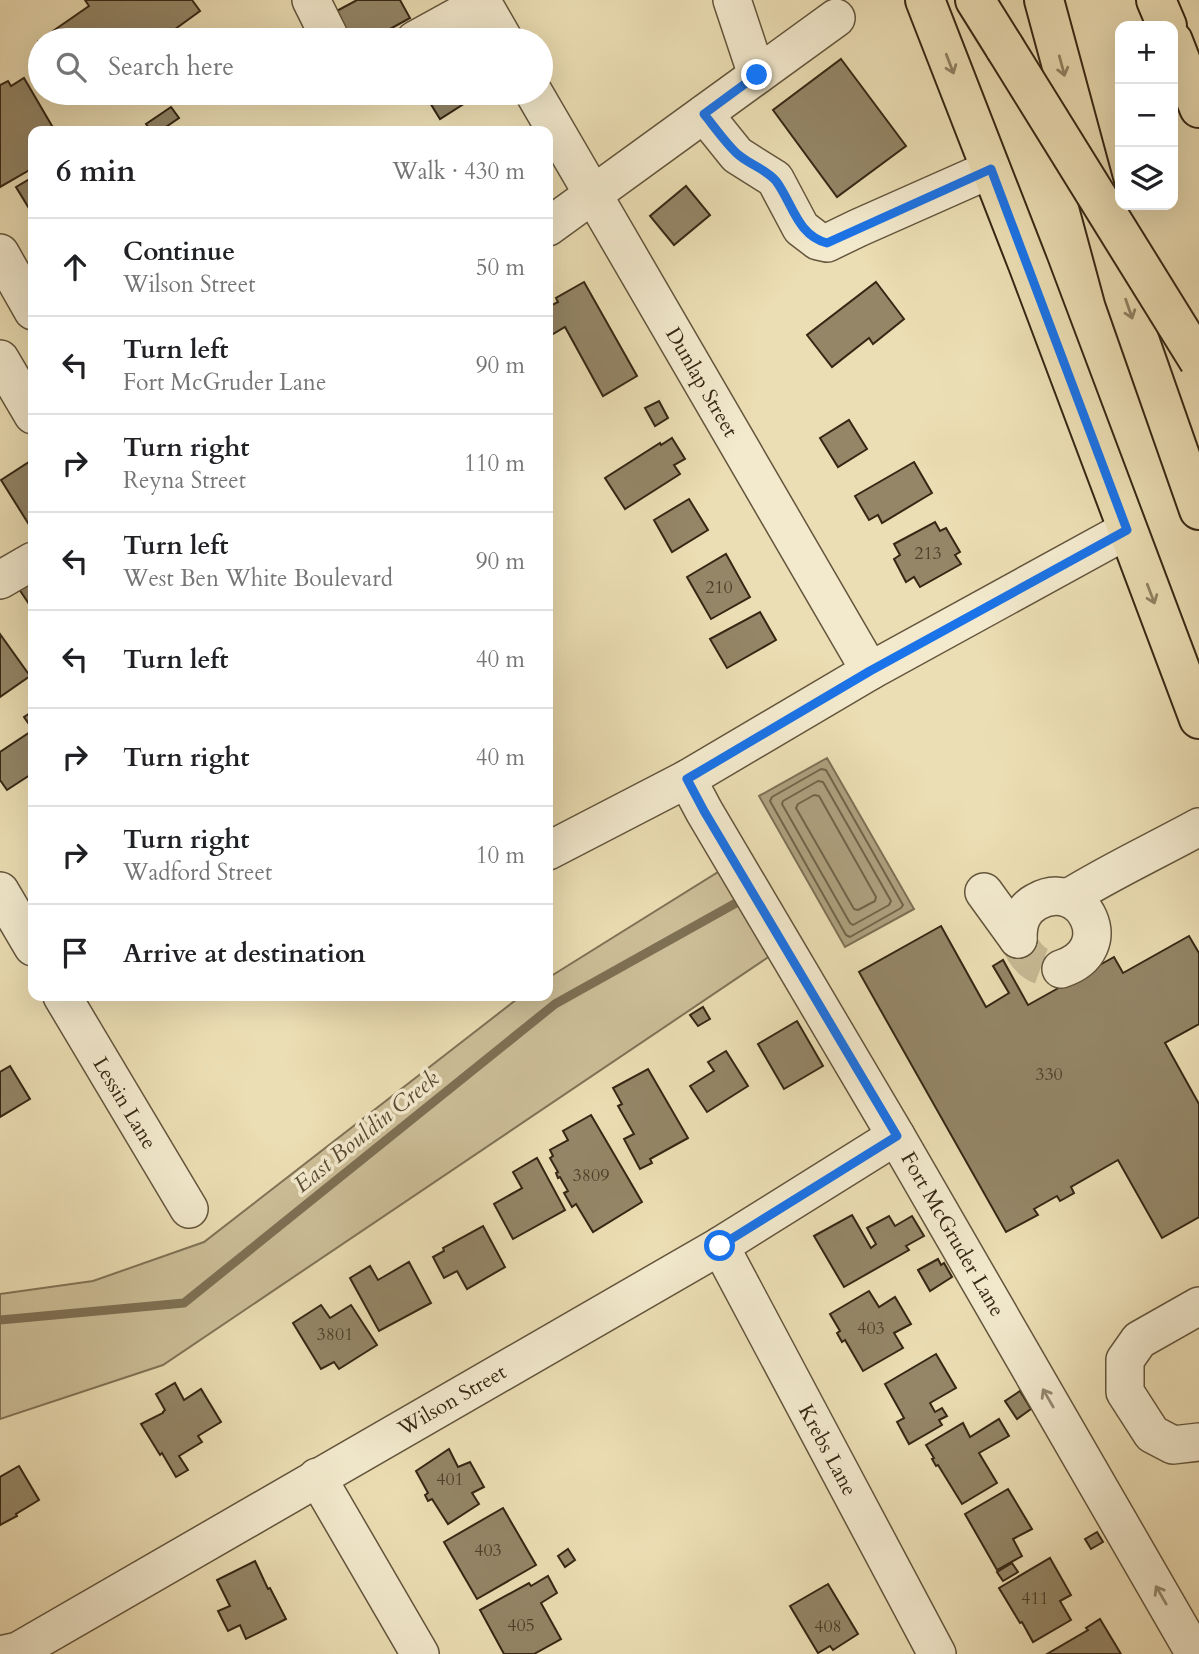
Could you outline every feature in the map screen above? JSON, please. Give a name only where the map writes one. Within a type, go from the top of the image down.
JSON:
[{"type":"main road","points":[[925,0],[1199,719]]},
{"type":"main road","points":[[975,0],[1199,361]]},
{"type":"main road","points":[[1044,0],[1124,296],[1199,510]]},
{"type":"main road","points":[[1156,0],[1165,21]]},
{"type":"main road","points":[[1178,54],[1199,108]]},
{"type":"street","points":[[311,0],[325,28]]},
{"type":"street","points":[[732,0],[757,75]]},
{"type":"street","points":[[436,28],[482,1],[497,28]]},
{"type":"street","points":[[553,223],[836,18]]},
{"type":"street","name":"Dunlap Street","points":[[541,105],[553,126]]},
{"type":"street","points":[[704,114],[737,155],[775,179],[801,228],[818,241],[827,243],[991,169]]},
{"type":"street","name":"Dunlap Street","points":[[553,126],[870,671]]},
{"type":"street","points":[[0,253],[28,302]]},
{"type":"street","points":[[0,359],[28,407]]},
{"type":"street","points":[[553,848],[687,779],[870,671],[1127,530]]},
{"type":"street","points":[[0,580],[28,564]]},
{"type":"street","name":"Fort McGruder Lane","points":[[687,779],[897,1136],[1195,1654]]},
{"type":"street","points":[[1068,898],[1199,827]]},
{"type":"street","points":[[0,891],[28,939]]},
{"type":"street","points":[[984,892],[1018,939],[1018,926],[1031,904],[1054,895],[1068,898],[1078,904],[1087,914],[1091,926],[1088,950],[1072,966],[1060,969]]},
{"type":"street","name":"Lessin Lane","points":[[65,1001],[188,1209]]},
{"type":"street","name":"Wilson Street","points":[[4,1654],[18,1651],[720,1246],[897,1136]]},
{"type":"street","name":"Krebs Lane","points":[[720,1246],[937,1654]]},
{"type":"street","points":[[1199,1306],[1139,1340],[1125,1360],[1125,1392],[1152,1434],[1173,1445],[1199,1442]]},
{"type":"street","points":[[317,1477],[420,1654]]},
{"type":"shaded area","points":[[723,869],[773,954],[163,1365],[0,1419],[0,1294],[93,1281],[204,1242],[515,1001],[553,1001],[553,975]]},
{"type":"water","points":[[827,758],[914,909],[845,947],[759,796]]},
{"type":"building","points":[[85,0],[192,0],[200,11],[177,28],[57,28],[89,6]]},
{"type":"building","points":[[357,0],[400,0],[410,18],[392,28],[342,28],[333,13]]},
{"type":"building","points":[[841,59],[906,146],[837,197],[773,110]]},
{"type":"building","points":[[24,78],[28,85],[28,105],[40,105],[52,126],[28,126],[28,171],[0,187],[0,85],[8,81],[11,86]]},
{"type":"building","points":[[431,105],[462,105],[440,119]]},
{"type":"building","points":[[171,107],[179,118],[167,126],[146,124]]},
{"type":"building","points":[[28,180],[28,207],[16,187]]},
{"type":"building","points":[[686,186],[710,215],[674,245],[650,216]]},
{"type":"building","points":[[584,282],[637,376],[603,396],[565,327],[553,334],[553,304],[558,302],[556,298]]},
{"type":"building","points":[[876,282],[904,319],[873,344],[869,338],[832,367],[807,335]]},
{"type":"building","points":[[659,401],[668,418],[655,426],[645,408]]},
{"type":"building","points":[[849,420],[867,449],[838,467],[820,438]]},
{"type":"building","points":[[672,438],[685,459],[674,465],[680,474],[625,509],[605,478]]},
{"type":"building","points":[[914,462],[932,493],[882,523],[878,515],[869,520],[855,496]]},
{"type":"building","points":[[28,463],[28,523],[1,480]]},
{"type":"building","points":[[689,499],[708,530],[672,552],[654,520]]},
{"type":"building","points":[[935,522],[940,531],[946,528],[960,552],[955,555],[961,564],[920,587],[914,577],[906,582],[894,559],[900,555],[894,544]]},
{"type":"building","points":[[726,554],[750,597],[711,619],[687,577]]},
{"type":"building","points":[[28,583],[28,602],[19,589]]},
{"type":"building","points":[[760,612],[776,640],[727,668],[710,639]]},
{"type":"building","points":[[0,634],[28,673],[28,677],[0,697]]},
{"type":"building","points":[[28,733],[28,776],[7,790],[0,780],[0,752]]},
{"type":"building","points":[[941,926],[986,1007],[1009,993],[993,966],[1003,960],[1028,1005],[1114,957],[1123,973],[1189,936],[1199,953],[1199,1024],[1165,1043],[1199,1104],[1199,1217],[1162,1238],[1118,1160],[1071,1187],[1074,1193],[1060,1201],[1057,1196],[1034,1209],[1038,1215],[1006,1232],[859,972]]},
{"type":"building","points":[[703,1007],[710,1019],[698,1026],[690,1015]]},
{"type":"building","points":[[797,1021],[823,1066],[784,1089],[758,1044]]},
{"type":"building","points":[[726,1051],[748,1086],[707,1112],[690,1086],[714,1071],[708,1062]]},
{"type":"building","points":[[10,1066],[30,1099],[0,1117],[0,1072]]},
{"type":"building","points":[[648,1069],[688,1138],[650,1159],[652,1163],[640,1169],[624,1139],[634,1134],[618,1106],[622,1104],[613,1088]]},
{"type":"building","points":[[591,1115],[642,1202],[593,1232],[576,1204],[572,1207],[564,1193],[568,1191],[560,1177],[558,1178],[558,1172],[550,1158],[553,1156],[550,1150],[568,1140],[563,1131]]},
{"type":"building","points":[[537,1158],[565,1210],[513,1239],[494,1204],[522,1188],[513,1172]]},
{"type":"building","points":[[852,1215],[871,1248],[876,1244],[867,1228],[889,1216],[895,1226],[912,1216],[924,1236],[906,1246],[909,1250],[844,1287],[814,1236]]},
{"type":"building","points":[[483,1226],[505,1267],[467,1289],[457,1271],[444,1278],[433,1257],[444,1251],[443,1248]]},
{"type":"building","points":[[938,1259],[941,1265],[944,1263],[952,1277],[930,1291],[918,1270]]},
{"type":"building","points":[[409,1262],[431,1303],[379,1331],[350,1278],[370,1266],[378,1280]]},
{"type":"building","points":[[869,1291],[879,1307],[895,1297],[911,1324],[894,1333],[903,1348],[863,1371],[845,1340],[842,1342],[837,1333],[840,1331],[830,1314]]},
{"type":"building","points":[[321,1305],[330,1318],[351,1305],[377,1345],[339,1369],[334,1362],[321,1369],[293,1323]]},
{"type":"building","points":[[936,1354],[956,1388],[930,1403],[935,1412],[942,1408],[947,1416],[939,1420],[942,1425],[909,1444],[897,1422],[904,1418],[885,1384]]},
{"type":"building","points":[[175,1383],[184,1400],[201,1389],[221,1422],[198,1436],[202,1442],[179,1456],[188,1470],[176,1477],[141,1424],[163,1413],[165,1410],[156,1394]]},
{"type":"building","points":[[1020,1391],[1031,1409],[1017,1419],[1005,1401]]},
{"type":"building","points":[[999,1419],[1009,1436],[979,1453],[997,1483],[962,1504],[938,1465],[936,1466],[926,1445],[963,1423],[970,1437]]},
{"type":"building","points":[[449,1449],[458,1467],[470,1462],[484,1487],[472,1493],[479,1504],[448,1524],[432,1499],[428,1501],[425,1495],[428,1493],[416,1471]]},
{"type":"building","points":[[19,1466],[39,1500],[0,1525],[0,1477]]},
{"type":"building","points":[[1008,1489],[1032,1529],[1013,1539],[1022,1556],[997,1570],[965,1514]]},
{"type":"building","points":[[503,1508],[536,1565],[477,1599],[444,1542]]},
{"type":"building","points":[[1097,1532],[1103,1542],[1091,1549],[1085,1539]]},
{"type":"building","points":[[568,1549],[575,1560],[565,1567],[558,1556]]},
{"type":"building","points":[[1050,1558],[1071,1595],[1060,1601],[1071,1620],[1033,1642],[999,1588]]},
{"type":"building","points":[[255,1561],[286,1619],[246,1639],[240,1625],[228,1631],[218,1611],[230,1606],[217,1580]]},
{"type":"building","points":[[1012,1563],[1018,1572],[1003,1581],[997,1572]]},
{"type":"building","points":[[548,1576],[557,1593],[541,1603],[561,1639],[534,1654],[504,1654],[480,1610],[529,1583],[531,1586]]},
{"type":"building","points":[[828,1584],[858,1634],[833,1650],[830,1646],[818,1653],[790,1606]]},
{"type":"building","points":[[1100,1619],[1121,1654],[1047,1654],[1088,1630],[1086,1628]]},
{"type":"waterway","name":"East Bouldin Creek","points":[[0,1320],[184,1303],[555,1004],[736,903]]},
{"type":"tunnel","points":[[1018,939],[1025,953],[1034,962],[1061,969]]},
{"type":"route","points":[[720,1246],[897,1136],[687,779],[870,671],[1127,530],[991,169],[827,243],[818,241],[801,228],[775,179],[737,155],[704,114],[757,75]]}]
